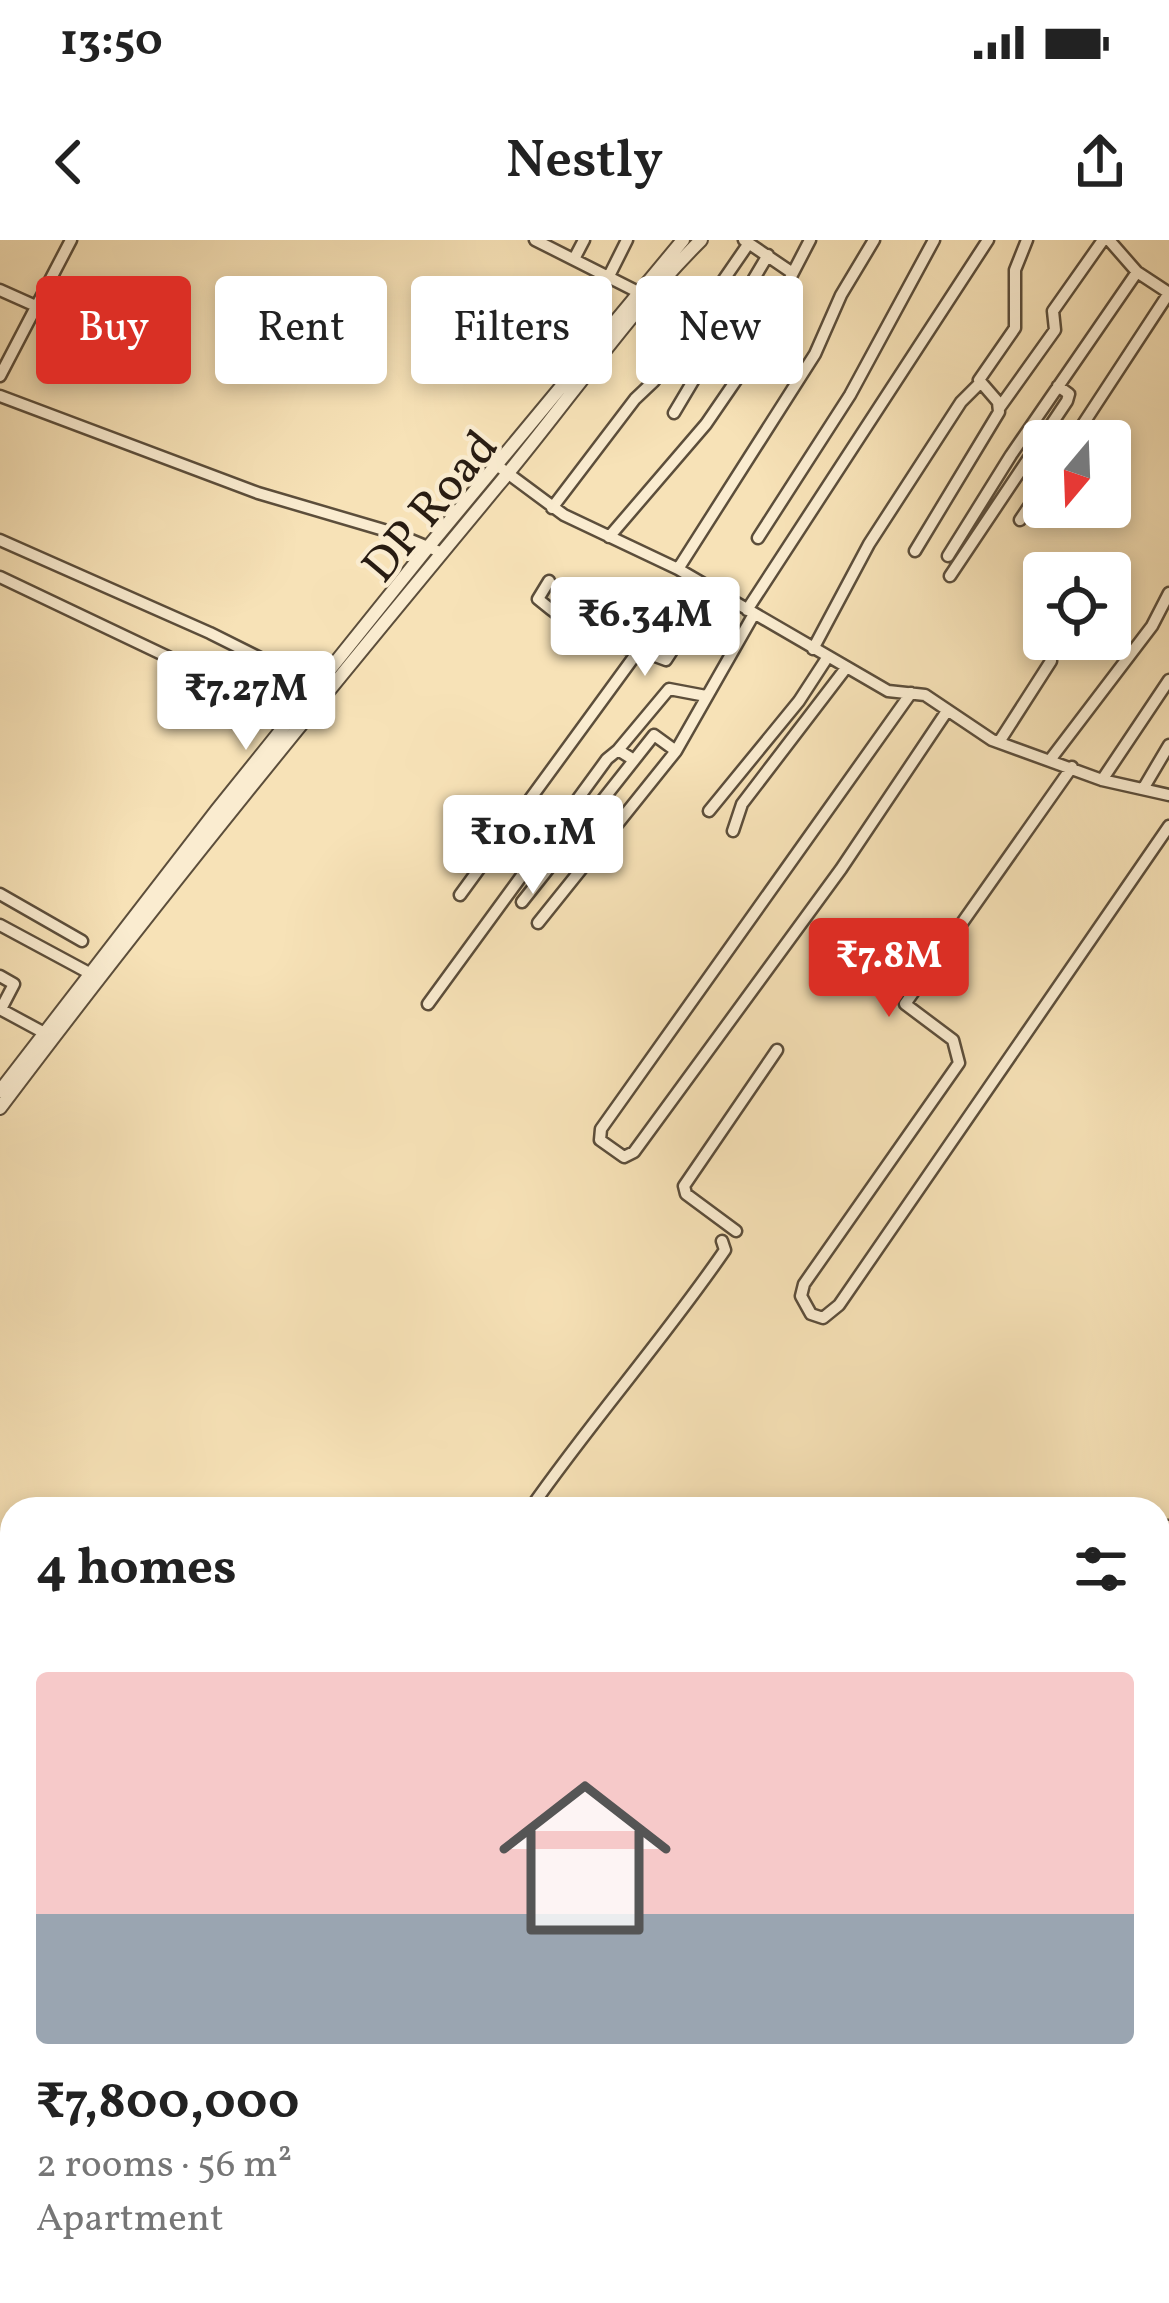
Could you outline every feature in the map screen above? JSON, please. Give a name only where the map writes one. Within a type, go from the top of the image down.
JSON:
[{"type":"street","points":[[53,276],[71,240]]},
{"type":"street","points":[[535,240],[609,276],[627,240]]},
{"type":"street","points":[[574,259],[584,240]]},
{"type":"street","name":"DP Road","points":[[656,276],[683,240]]},
{"type":"street","name":"DP Road","points":[[662,276],[701,240]]},
{"type":"street","points":[[610,537],[706,424],[741,373],[810,240]]},
{"type":"street","points":[[678,569],[815,354],[874,240]]},
{"type":"street","points":[[758,538],[850,395],[934,240]]},
{"type":"street","points":[[538,923],[676,751],[804,522],[988,240]]},
{"type":"street","points":[[1000,407],[980,383],[980,375],[1015,328],[1015,270],[1027,240]]},
{"type":"street","points":[[915,551],[1000,407],[1054,330],[1053,311],[1106,240],[1137,272],[1169,293],[1086,420]]},
{"type":"street","points":[[552,508],[654,381],[747,241],[791,272]]},
{"type":"street","points":[[674,413],[767,255]]},
{"type":"street","points":[[948,556],[1137,272]]},
{"type":"street","points":[[0,290],[36,306]]},
{"type":"street","name":"DP Road","points":[[0,1108],[91,974],[318,687],[503,470],[636,303]]},
{"type":"street","points":[[0,376],[36,311]]},
{"type":"street","points":[[813,649],[869,544],[961,402],[980,383]]},
{"type":"street","points":[[950,576],[1066,401],[1069,394],[1058,386]]},
{"type":"street","points":[[0,396],[258,493],[434,549]]},
{"type":"street","points":[[503,470],[552,508],[678,569],[888,691],[926,695],[999,742],[1102,780],[1169,795]]},
{"type":"street","points":[[780,506],[804,522]]},
{"type":"street","points":[[0,540],[210,633],[318,687]]},
{"type":"street","name":"DP Road","points":[[0,1090],[49,1035],[434,549]]},
{"type":"street","points":[[0,577],[294,717]]},
{"type":"street","points":[[549,581],[538,599],[567,624],[600,640],[665,660],[712,590]]},
{"type":"street","points":[[1050,760],[1154,622],[1169,593]]},
{"type":"street","points":[[1154,622],[1169,621]]},
{"type":"street","points":[[460,895],[639,650]]},
{"type":"street","points":[[709,811],[799,701],[827,658]]},
{"type":"street","points":[[999,742],[1051,661]]},
{"type":"street","points":[[733,831],[742,804],[846,668]]},
{"type":"street","points":[[1102,780],[1169,680]]},
{"type":"street","points":[[428,1004],[567,810],[669,689],[706,696]]},
{"type":"street","points":[[911,693],[601,1129],[599,1140],[624,1157],[634,1152],[841,868],[947,711]]},
{"type":"street","points":[[522,902],[654,735],[676,751]]},
{"type":"street","points":[[1143,789],[1169,745]]},
{"type":"street","points":[[618,750],[634,760]]},
{"type":"street","points":[[1072,767],[905,1004],[953,1040],[959,1063],[804,1284],[801,1296],[811,1314],[823,1318],[839,1305],[1169,826]]},
{"type":"street","points":[[0,894],[82,941]]},
{"type":"street","points":[[0,925],[91,974]]},
{"type":"street","points":[[0,976],[14,984],[0,1009],[49,1035]]},
{"type":"street","points":[[736,1231],[686,1195],[684,1186],[777,1050]]},
{"type":"street","points":[[538,1497],[669,1329],[724,1243]]}]
